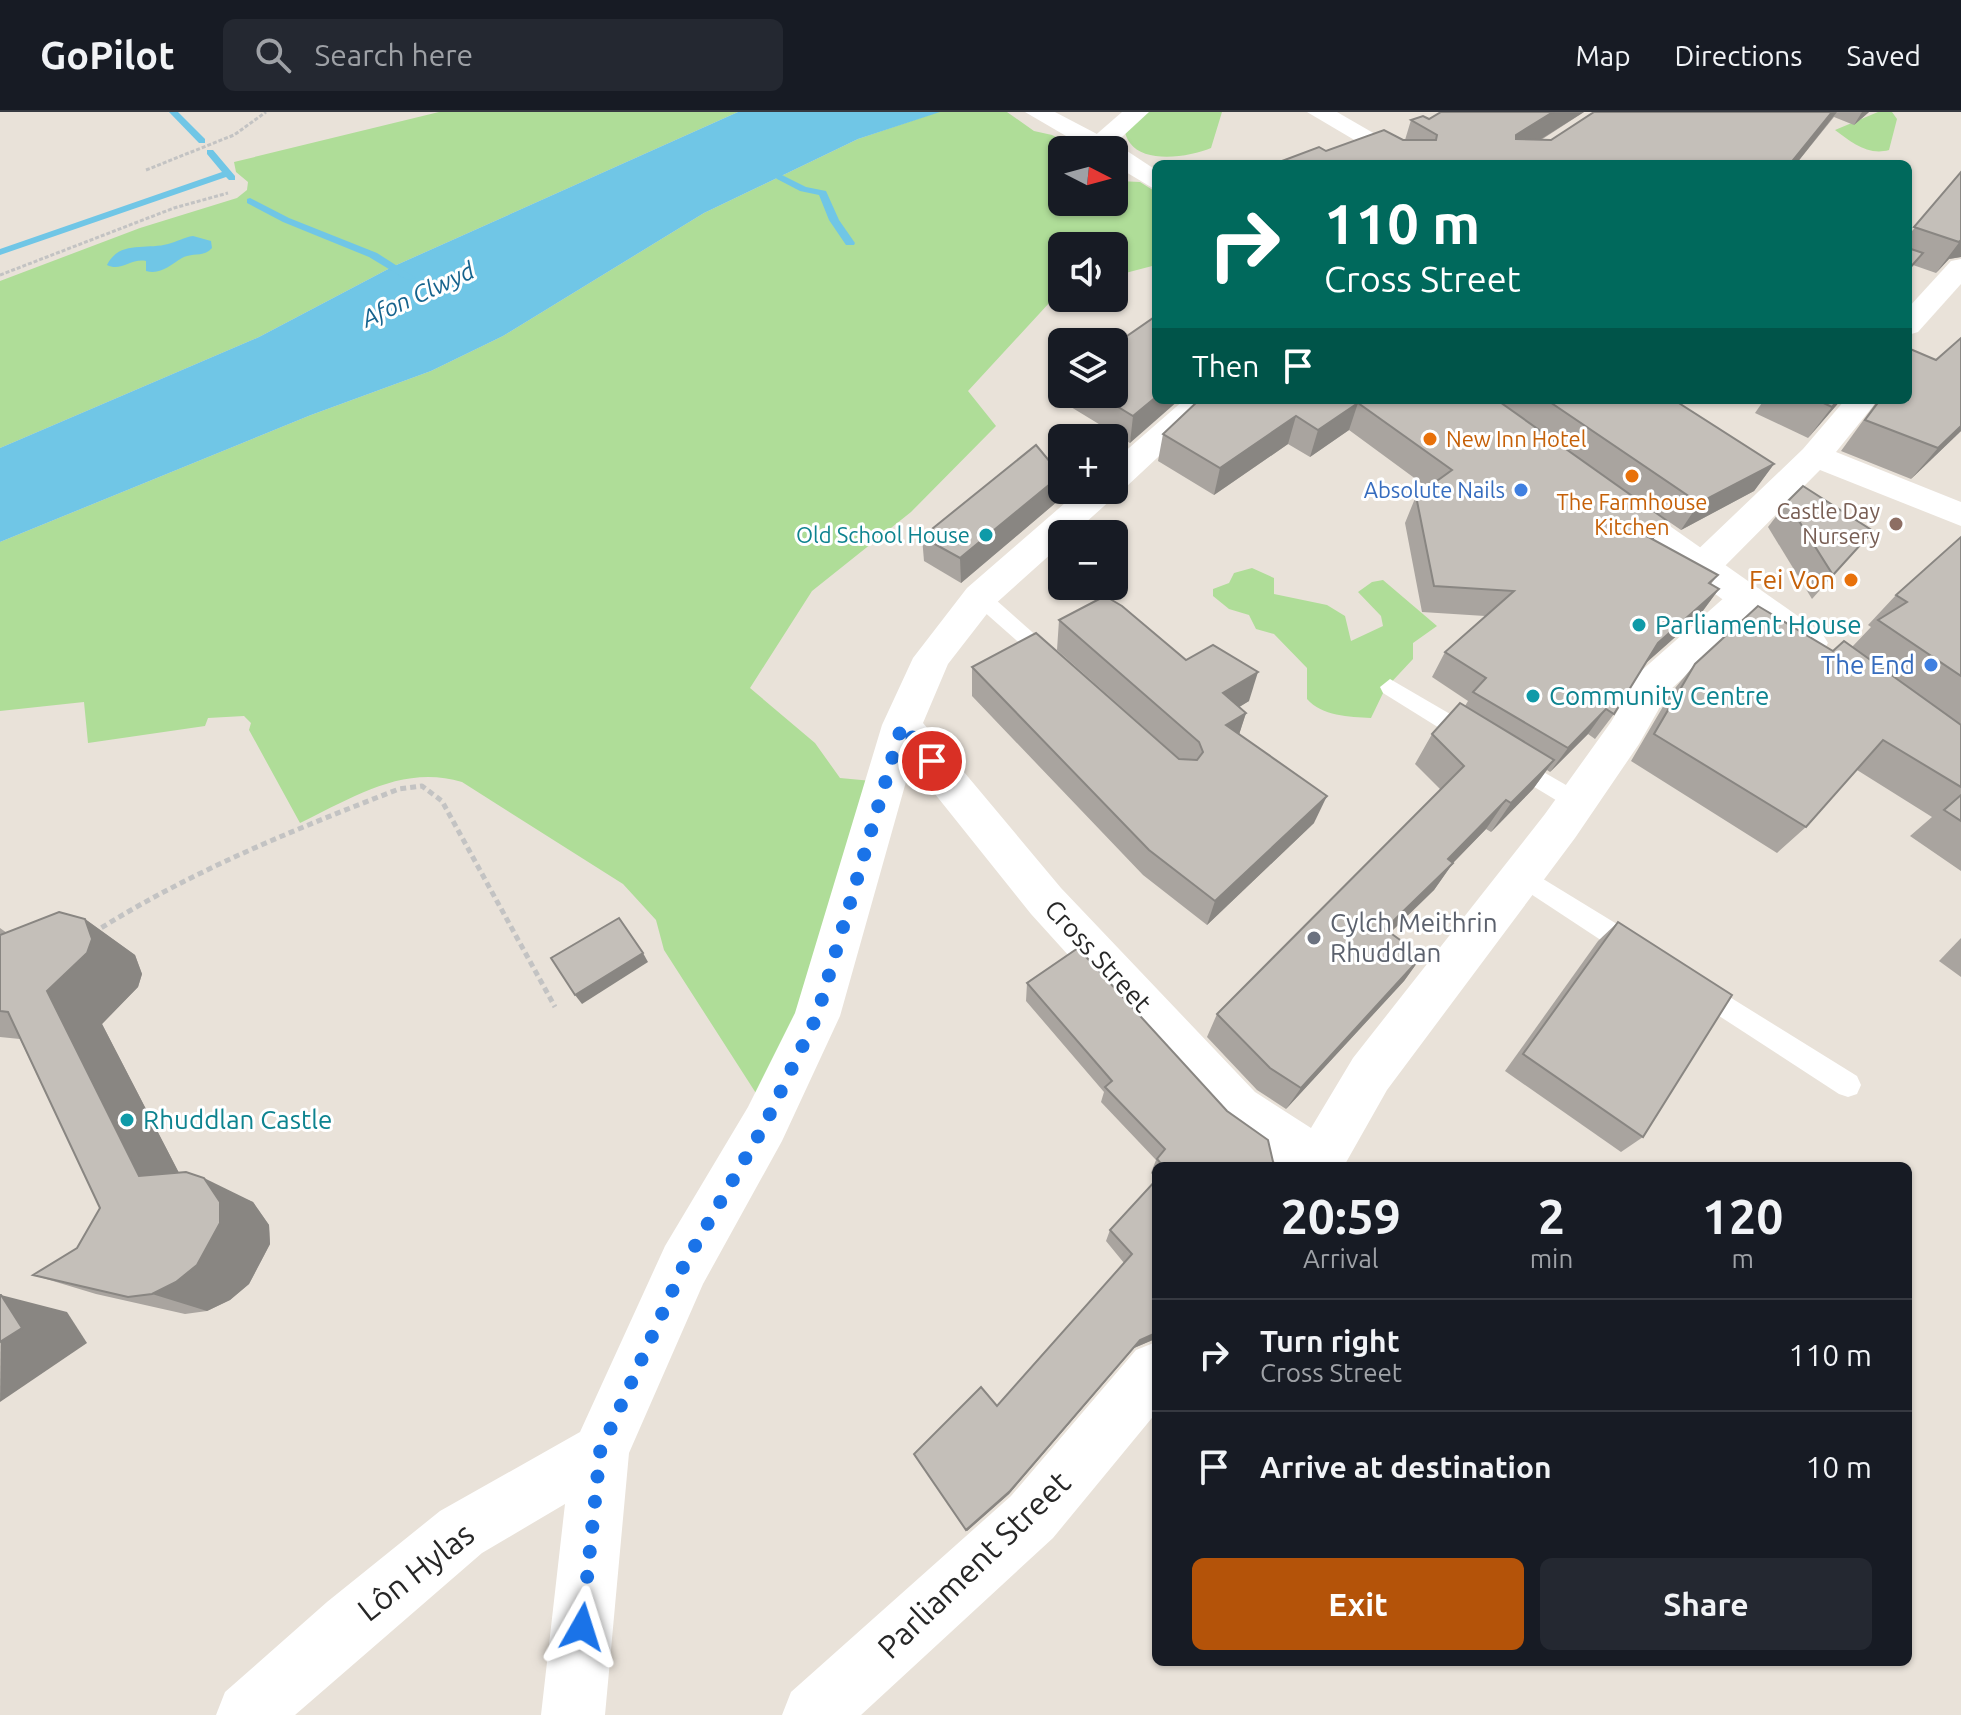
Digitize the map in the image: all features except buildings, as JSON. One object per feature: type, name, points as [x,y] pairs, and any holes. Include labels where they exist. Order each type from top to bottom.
[{"type":"street","points":[[1038,112],[1083,136]]},
{"type":"street","points":[[1118,136],[1137,112]]},
{"type":"street","points":[[1319,112],[1407,160]]},
{"type":"street","points":[[1128,163],[1152,179]]},
{"type":"street","points":[[1912,322],[1958,274]]},
{"type":"street","points":[[1128,467],[1198,404]]},
{"type":"street","points":[[1702,567],[1815,456],[1859,404]]},
{"type":"street","points":[[1815,456],[1961,515]]},
{"type":"street","points":[[1577,477],[1834,661]]},
{"type":"street","points":[[573,1715],[600,1452],[684,1265],[765,1124],[817,1016],[902,725],[932,658],[980,597],[1085,504]]},
{"type":"street","points":[[1318,1162],[1370,1074],[1577,802],[1655,681],[1747,598]]},
{"type":"street","name":"Cross Street","points":[[902,725],[1046,901],[1238,1108],[1314,1162]]},
{"type":"street","name":"Parliament Street","points":[[814,1715],[1032,1517],[1152,1375]]},
{"type":"street","name":"Lôn Hylas","points":[[248,1715],[349,1624],[461,1532],[600,1452]]},
{"type":"lane","points":[[980,597],[1063,671]]},
{"type":"lane","points":[[1390,687],[1577,802]]},
{"type":"lane","points":[[1522,876],[1653,960]]},
{"type":"lane","points":[[1679,977],[1848,1085]]},
{"type":"path","points":[[146,170],[234,135],[266,112]]},
{"type":"path","points":[[0,275],[174,208],[228,193]]},
{"type":"path","points":[[89,935],[151,895],[205,868],[399,789],[422,786],[442,801],[555,1007]]},
{"type":"green space","points":[[439,112],[738,112],[392,267],[259,337],[0,448],[0,281],[140,228],[237,198],[247,190],[248,182],[236,172],[234,162]]},
{"type":"green space","points":[[938,112],[1007,112],[1034,131],[1054,136],[1048,136],[1048,216],[1128,216],[1128,181],[1140,182],[1152,190],[1152,266],[1128,272],[1128,232],[1048,232],[1048,304],[968,391],[996,426],[911,512],[812,591],[750,688],[815,743],[840,778],[872,781],[814,982],[761,1101],[664,950],[656,920],[623,884],[462,782],[419,777],[399,780],[359,794],[300,823],[249,730],[251,723],[244,716],[208,718],[205,726],[88,743],[84,702],[0,711],[0,542],[311,415],[431,371],[503,336],[704,213],[858,139]]},
{"type":"green space","points":[[1122,112],[1222,112],[1211,148],[1192,154],[1168,157],[1146,154],[1130,143]]},
{"type":"green space","points":[[1878,112],[1892,112],[1897,119],[1889,150],[1867,149],[1835,130]]},
{"type":"green space","points":[[1252,568],[1274,578],[1274,594],[1327,605],[1345,616],[1351,641],[1383,626],[1381,616],[1358,592],[1372,582],[1383,580],[1437,626],[1413,643],[1413,659],[1385,689],[1371,718],[1328,712],[1307,699],[1307,668],[1274,634],[1256,629],[1249,615],[1229,609],[1213,596],[1213,589],[1229,583],[1234,573]]},
{"type":"water","name":"Afon Clwyd","points":[[738,112],[940,112],[858,139],[704,213],[503,336],[431,371],[311,415],[0,542],[0,448],[259,337],[392,267]]},
{"type":"water","points":[[193,236],[211,241],[212,248],[205,253],[186,256],[156,272],[146,271],[146,261],[117,267],[107,265],[112,257],[126,249],[160,246]]},
{"type":"waterway","points":[[173,112],[202,141]]},
{"type":"waterway","points":[[210,152],[228,173]]},
{"type":"waterway","points":[[0,252],[228,173]]},
{"type":"waterway","points":[[228,173],[232,178]]},
{"type":"waterway","points":[[780,177],[803,189],[823,193],[834,220],[850,243]]},
{"type":"waterway","name":"Afon Clwyd","points":[[250,201],[286,220],[373,255],[411,278]]},
{"type":"place","name":"New Inn Hotel","points":[[1430,439]]},
{"type":"place","name":"The Farmhouse Kitchen","points":[[1632,476]]},
{"type":"place","name":"Absolute Nails","points":[[1521,490]]},
{"type":"place","name":"Castle Day Nursery","points":[[1896,524]]},
{"type":"place","name":"Old School House","points":[[986,535]]},
{"type":"place","name":"Fei Von","points":[[1851,580]]},
{"type":"place","name":"Parliament House","points":[[1639,625]]},
{"type":"place","name":"The End","points":[[1931,665]]},
{"type":"place","name":"Community Centre","points":[[1533,696]]},
{"type":"place","name":"Cylch Meithrin Rhuddlan","points":[[1314,938]]},
{"type":"place","name":"Rhuddlan Castle","points":[[127,1120]]},
{"type":"route","points":[[582,1627],[600,1452],[684,1265],[765,1124],[817,1016],[902,725],[932,761]]}]
